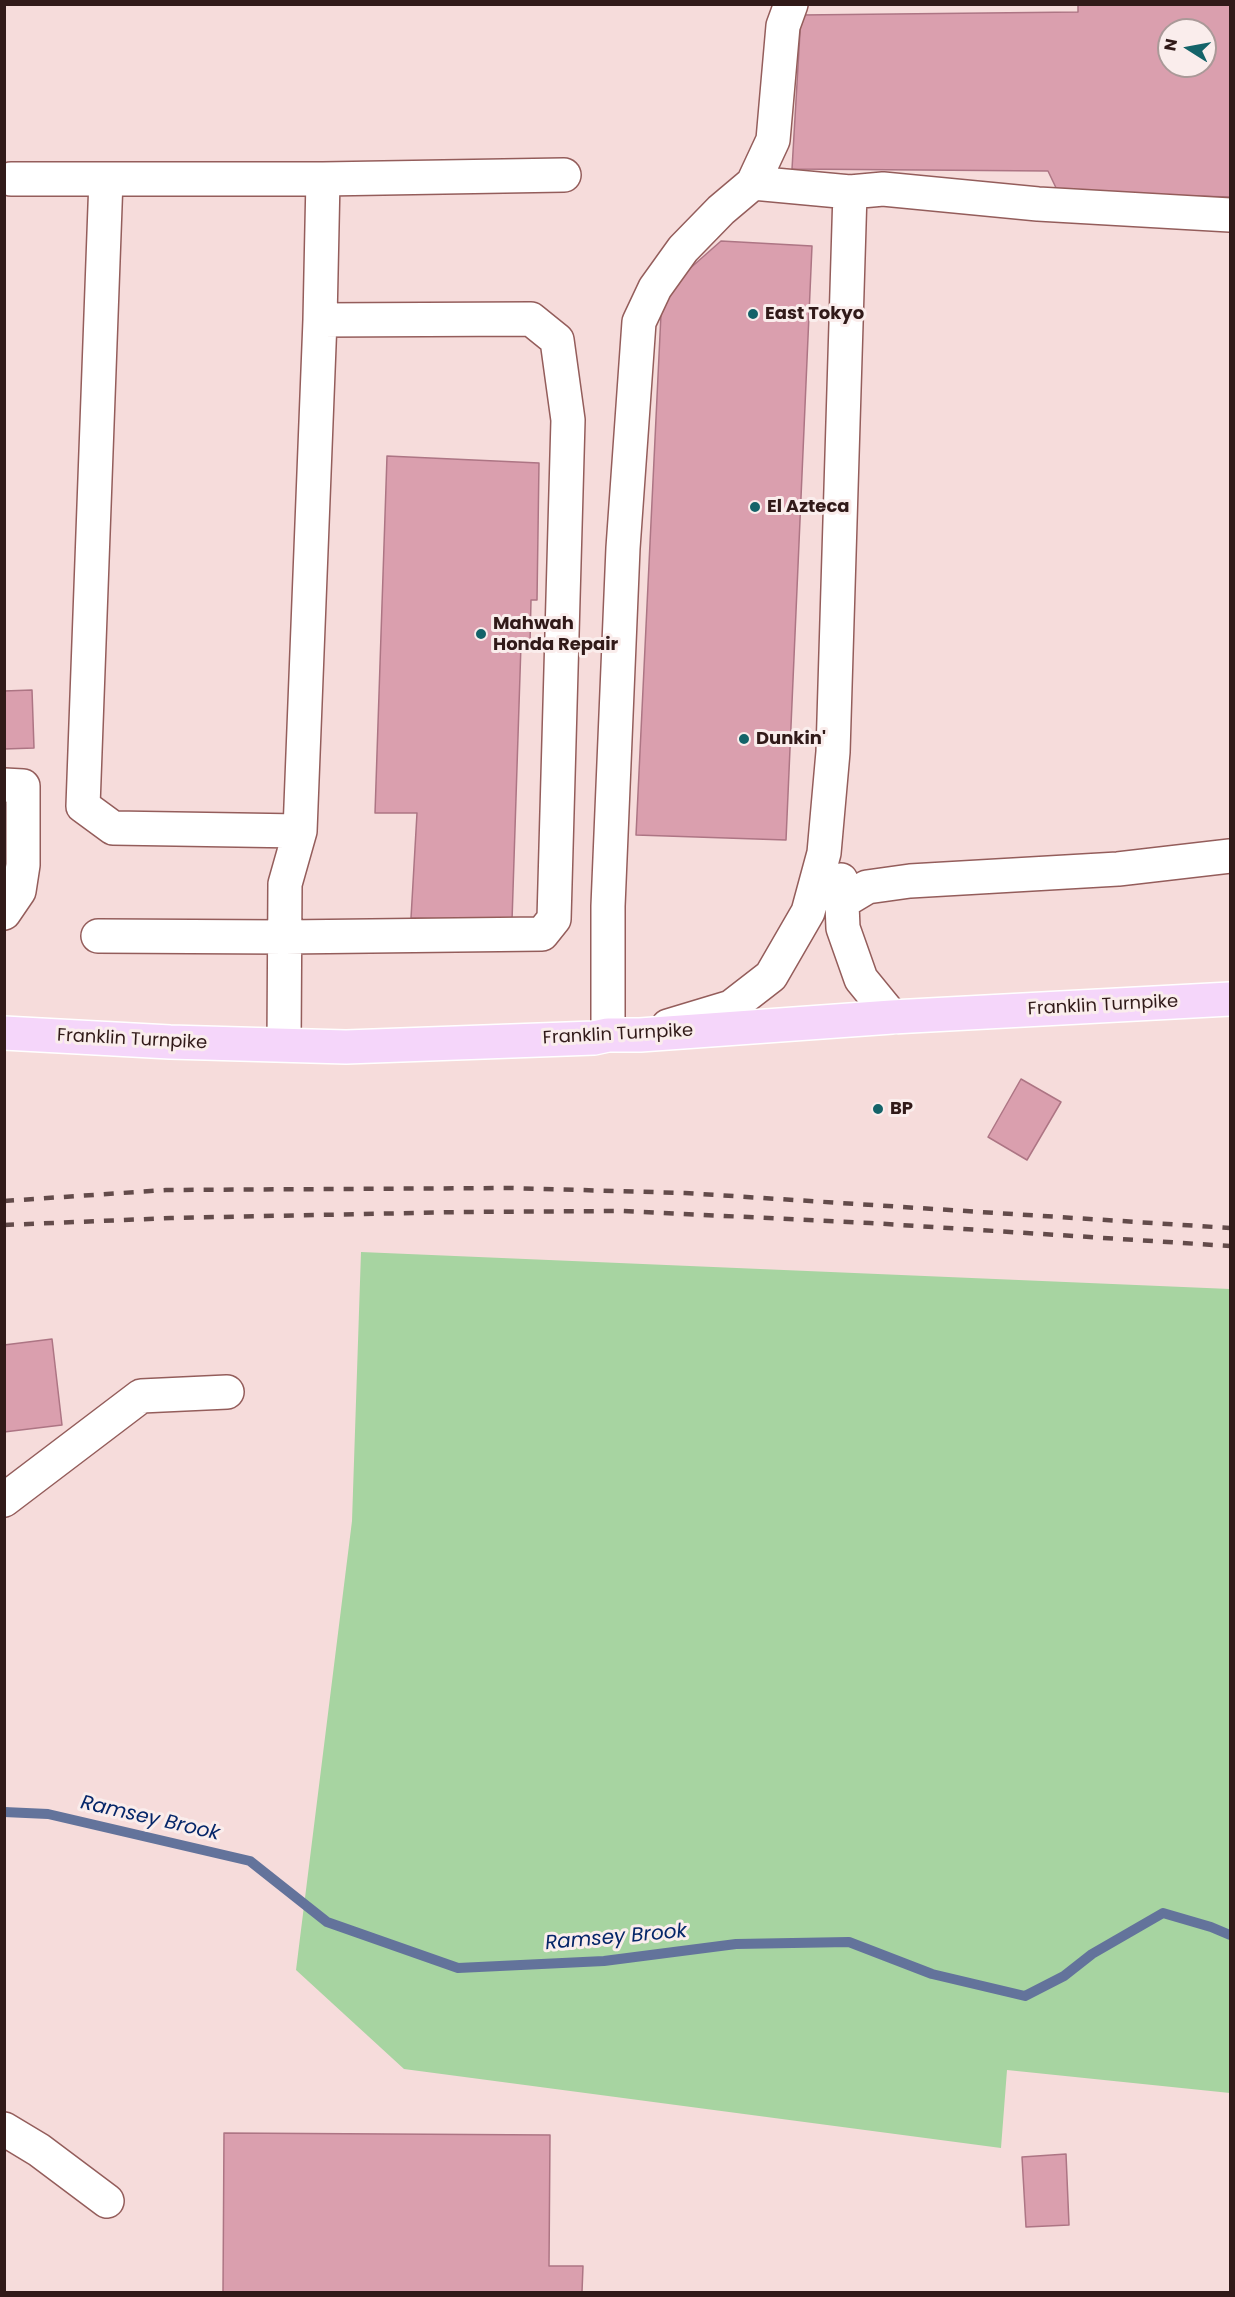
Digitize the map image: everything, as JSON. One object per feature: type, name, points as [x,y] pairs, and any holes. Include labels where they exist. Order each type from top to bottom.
[{"type":"main road","name":"Franklin Turnpike","points":[[4,1033],[170,1042],[346,1047],[594,1038],[608,1035],[640,1035],[892,1017],[1230,999]]},
{"type":"lane","points":[[608,1035],[608,906],[623,548],[639,322],[655,288],[683,249],[720,210],[753,183],[773,140],[783,26],[791,4]]},
{"type":"lane","points":[[11,179],[323,179],[564,175]]},
{"type":"lane","points":[[106,179],[83,806],[113,828],[300,831]]},
{"type":"lane","points":[[284,1045],[285,884],[300,831],[320,320],[323,179]]},
{"type":"lane","points":[[753,183],[850,192],[883,189],[1038,204],[1230,215]]},
{"type":"lane","points":[[640,1035],[731,1007],[771,976],[808,912],[824,853],[833,752],[850,192]]},
{"type":"lane","points":[[98,936],[285,937],[543,933],[554,919],[568,420],[557,340],[531,319],[320,320]]},
{"type":"lane","points":[[833,752],[843,928],[861,979],[892,1017]]},
{"type":"lane","points":[[4,785],[23,786],[23,865],[19,891],[4,913]]},
{"type":"lane","points":[[842,902],[867,887],[897,883],[1003,874],[1118,868],[1230,856]]},
{"type":"lane","points":[[4,1500],[141,1396],[228,1392]]},
{"type":"lane","points":[[4,2129],[39,2150],[107,2201]]},
{"type":"green space","points":[[361,1252],[1230,1289],[1230,2093],[1007,2070],[1001,2148],[404,2069],[296,1970],[352,1521]]},
{"type":"building","points":[[1078,4],[1230,4],[1230,197],[1058,192],[1048,171],[792,169],[801,15],[1078,12]]},
{"type":"building","points":[[721,241],[812,246],[786,840],[636,835],[662,293]]},
{"type":"building","points":[[387,456],[539,463],[537,600],[531,600],[530,644],[521,644],[512,921],[411,918],[417,813],[375,813]]},
{"type":"building","points":[[32,690],[34,748],[4,749],[4,691]]},
{"type":"building","points":[[1021,1079],[1061,1102],[1027,1160],[988,1137]]},
{"type":"building","points":[[52,1339],[62,1425],[4,1432],[4,1345]]},
{"type":"building","points":[[224,2133],[550,2135],[549,2266],[583,2266],[582,2292],[223,2292]]},
{"type":"building","points":[[1066,2154],[1069,2225],[1026,2227],[1022,2157]]},
{"type":"waterway","name":"Ramsey Brook","points":[[4,1812],[48,1814],[250,1861],[327,1922],[458,1968],[604,1961],[736,1944],[849,1942],[932,1974],[1025,1996],[1064,1976],[1092,1954],[1163,1913],[1230,1935]]},
{"type":"railway","points":[[4,1201],[166,1190],[510,1188],[685,1193],[1230,1228]]},
{"type":"railway","points":[[4,1225],[171,1218],[623,1211],[870,1223],[1230,1246]]},
{"type":"place","name":"East Tokyo","points":[[753,314]]},
{"type":"place","name":"El Azteca","points":[[755,507]]},
{"type":"place","name":"Mahwah Honda Repair","points":[[481,634]]},
{"type":"place","name":"Dunkin'","points":[[744,739]]},
{"type":"place","name":"BP","points":[[878,1109]]}]
